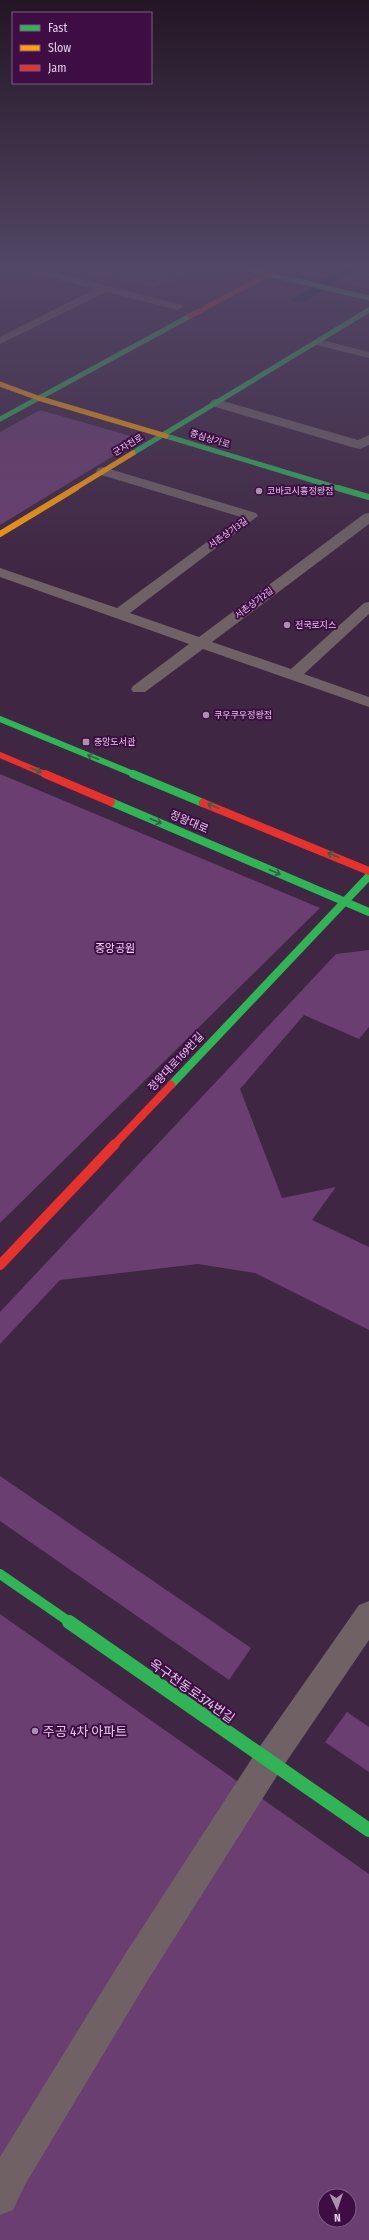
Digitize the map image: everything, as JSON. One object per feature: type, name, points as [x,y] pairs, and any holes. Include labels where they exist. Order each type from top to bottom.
[{"type":"street","points":[[0,419],[88,372]]},
{"type":"street","name":"군자천로","points":[[0,534],[268,372]]},
{"type":"street","name":"중심상가로","points":[[0,384],[25,388],[38,398],[369,497]]},
{"type":"street","points":[[7,398],[25,388]]},
{"type":"street","points":[[216,403],[360,445],[369,439]]},
{"type":"street","name":"서촌상가3길","points":[[103,471],[251,516],[119,614]]},
{"type":"street","name":"서촌상가2길","points":[[139,689],[369,517]]},
{"type":"street","points":[[0,572],[369,702]]},
{"type":"street","points":[[294,675],[369,606]]},
{"type":"street","points":[[0,719],[369,870]]},
{"type":"street","name":"정왕대로","points":[[0,755],[369,912]]},
{"type":"street","name":"정왕대로169번길","points":[[0,1266],[369,876]]},
{"type":"street","name":"옥구천동로374번길","points":[[0,1574],[369,1830]]},
{"type":"street","points":[[0,2198],[14,2170],[134,1971],[269,1760],[369,1615]]},
{"type":"green space","points":[[40,410],[141,439],[0,525],[0,432]]},
{"type":"green space","name":"중앙공원","points":[[0,774],[320,908],[0,1223]]},
{"type":"green space","points":[[369,950],[369,1027],[359,1039],[304,1015],[240,1089],[282,1198],[336,1187],[312,1220],[369,1247],[369,1330],[255,1273],[198,1264],[60,1280],[0,1344],[0,1312],[336,954]]},
{"type":"green space","points":[[0,1476],[251,1648],[229,1680],[0,1521]]},
{"type":"green space","points":[[0,1614],[369,1874],[369,2240],[0,2240]]},
{"type":"green space","points":[[347,1712],[369,1727],[369,1772],[325,1742]]},
{"type":"traffic: fast","points":[[0,419],[88,372]]},
{"type":"traffic: fast","points":[[133,453],[267,372]]},
{"type":"traffic: fast","points":[[166,436],[369,497]]},
{"type":"traffic: fast","points":[[0,719],[203,803]]},
{"type":"traffic: fast","points":[[111,802],[369,912]]},
{"type":"traffic: fast","points":[[171,1085],[369,876]]},
{"type":"traffic: fast","points":[[0,1574],[369,1830]]},
{"type":"traffic: slow","points":[[0,384],[38,398],[166,436]]},
{"type":"traffic: slow","points":[[0,534],[133,453]]},
{"type":"traffic: jam","points":[[0,755],[111,802]]},
{"type":"traffic: jam","points":[[203,803],[369,871]]},
{"type":"traffic: jam","points":[[0,1265],[171,1085]]},
{"type":"place","name":"코바코시흥정왕점","points":[[259,491]]},
{"type":"place","name":"전국로지스","points":[[287,625]]},
{"type":"place","name":"쿠우쿠우정왕점","points":[[206,715]]},
{"type":"place","name":"중앙도서관","points":[[86,742]]},
{"type":"place","name":"주공 4차 아파트","points":[[35,1731]]}]
